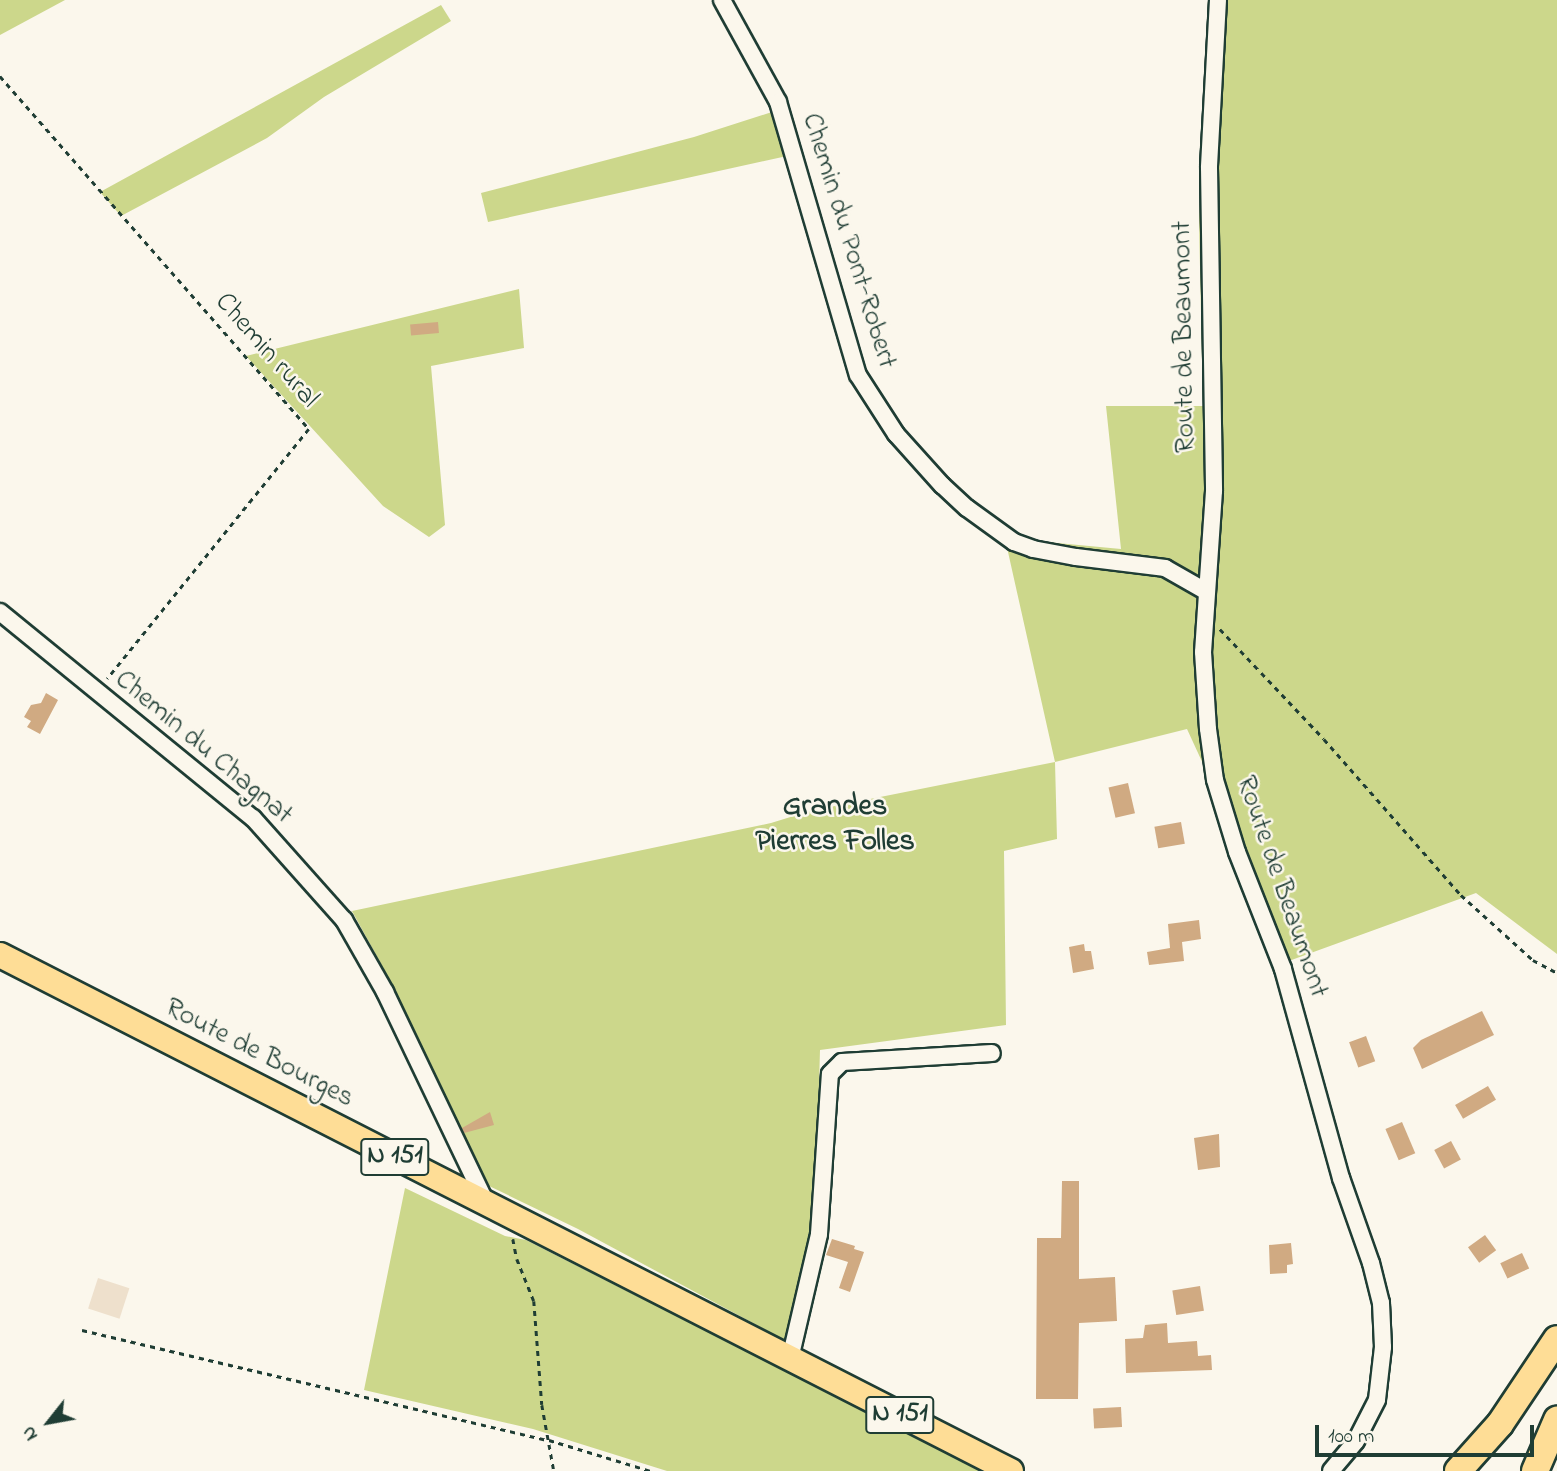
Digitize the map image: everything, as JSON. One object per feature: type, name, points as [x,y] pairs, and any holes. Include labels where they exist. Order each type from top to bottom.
[{"type":"highway","points":[[1458,1471],[1500,1424],[1557,1339]]},
{"type":"highway","points":[[1535,1471],[1557,1420]]},
{"type":"main road","name":"Route de Bourges","points":[[0,955],[790,1359]]},
{"type":"main road","name":"N 151","points":[[790,1359],[1010,1471]]},
{"type":"street","name":"Chemin du Pont-Robert","points":[[722,0],[778,102],[858,375],[896,434],[942,485],[967,508],[1014,541],[1033,549],[1165,568],[1207,592]]},
{"type":"street","name":"Route de Beaumont","points":[[1218,0],[1209,168],[1214,491],[1203,652],[1215,780],[1237,852],[1283,970],[1341,1178],[1371,1263],[1381,1303],[1383,1347],[1377,1401],[1356,1441],[1331,1471]]},
{"type":"street","name":"Chemin du Chagnat","points":[[0,612],[253,818],[344,920],[385,992],[486,1203]]},
{"type":"street","points":[[790,1359],[819,1234],[830,1074],[842,1062],[992,1053]]},
{"type":"path","name":"Chemin rural","points":[[0,76],[309,429],[97,692]]},
{"type":"path","points":[[1206,614],[1324,739],[1461,895],[1533,960],[1557,973]]},
{"type":"path","points":[[509,1215],[517,1259],[534,1301],[542,1405],[554,1471]]},
{"type":"path","points":[[82,1330],[549,1440],[651,1471]]},
{"type":"shaded area","points":[[98,1278],[129,1288],[119,1319],[88,1308]]},
{"type":"green space","points":[[0,0],[65,0],[0,35]]},
{"type":"green space","points":[[1208,0],[1557,0],[1557,954],[1476,893],[1286,962],[1244,853],[1187,729],[1055,762],[1006,543],[1036,541],[1121,549],[1106,406],[1203,406],[1199,221]]},
{"type":"green space","points":[[441,5],[451,21],[324,97],[267,138],[121,216],[100,192]]},
{"type":"green space","points":[[772,112],[787,156],[488,222],[481,193],[694,137]]},
{"type":"green space","points":[[519,289],[524,348],[431,366],[445,525],[429,537],[383,506],[246,356]]},
{"type":"green space","points":[[1055,762],[1057,839],[1004,851],[1006,1025],[820,1050],[816,1192],[790,1343],[578,1229],[485,1184],[381,964],[352,911],[771,823],[810,811]]},
{"type":"green space","points":[[405,1188],[505,1236],[526,1240],[983,1471],[667,1471],[533,1429],[364,1390]]},
{"type":"building","points":[[438,322],[439,333],[411,335],[410,324]]},
{"type":"building","points":[[46,693],[58,700],[40,734],[27,727],[31,721],[24,717],[31,705],[41,703]]},
{"type":"building","points":[[1128,783],[1135,813],[1115,818],[1109,787]]},
{"type":"building","points":[[1181,822],[1185,844],[1158,848],[1154,827]]},
{"type":"building","points":[[1199,920],[1201,939],[1182,942],[1184,961],[1149,965],[1147,952],[1170,948],[1168,924]]},
{"type":"building","points":[[1084,944],[1085,951],[1091,951],[1094,969],[1073,973],[1069,947]]},
{"type":"building","points":[[1482,1011],[1494,1035],[1422,1069],[1413,1048],[1421,1040]]},
{"type":"building","points":[[1366,1036],[1375,1061],[1358,1068],[1349,1042]]},
{"type":"building","points":[[1488,1086],[1496,1100],[1463,1119],[1455,1105]]},
{"type":"building","points":[[490,1112],[494,1125],[464,1133],[462,1128]]},
{"type":"building","points":[[1402,1122],[1415,1153],[1399,1160],[1385,1129]]},
{"type":"building","points":[[1219,1134],[1220,1167],[1198,1170],[1194,1138]]},
{"type":"building","points":[[1451,1141],[1461,1160],[1444,1168],[1434,1150]]},
{"type":"building","points":[[1062,1181],[1079,1181],[1079,1279],[1115,1277],[1117,1321],[1079,1323],[1078,1399],[1036,1399],[1037,1238],[1061,1238]]},
{"type":"building","points":[[1485,1235],[1496,1250],[1479,1263],[1468,1247]]},
{"type":"building","points":[[832,1239],[855,1246],[854,1249],[864,1252],[850,1292],[839,1288],[848,1262],[826,1255]]},
{"type":"building","points":[[1291,1243],[1293,1264],[1287,1265],[1287,1273],[1270,1274],[1269,1245]]},
{"type":"building","points":[[1522,1253],[1529,1268],[1507,1279],[1500,1263]]},
{"type":"building","points":[[1200,1286],[1204,1311],[1176,1315],[1172,1290]]},
{"type":"building","points":[[1167,1323],[1168,1343],[1197,1341],[1198,1356],[1211,1355],[1212,1370],[1126,1373],[1125,1339],[1143,1338],[1145,1325]]},
{"type":"building","points":[[1121,1407],[1122,1427],[1094,1428],[1093,1408]]},
{"type":"district","name":"Grandes Pierres Folles","points":[[835,824]]}]
